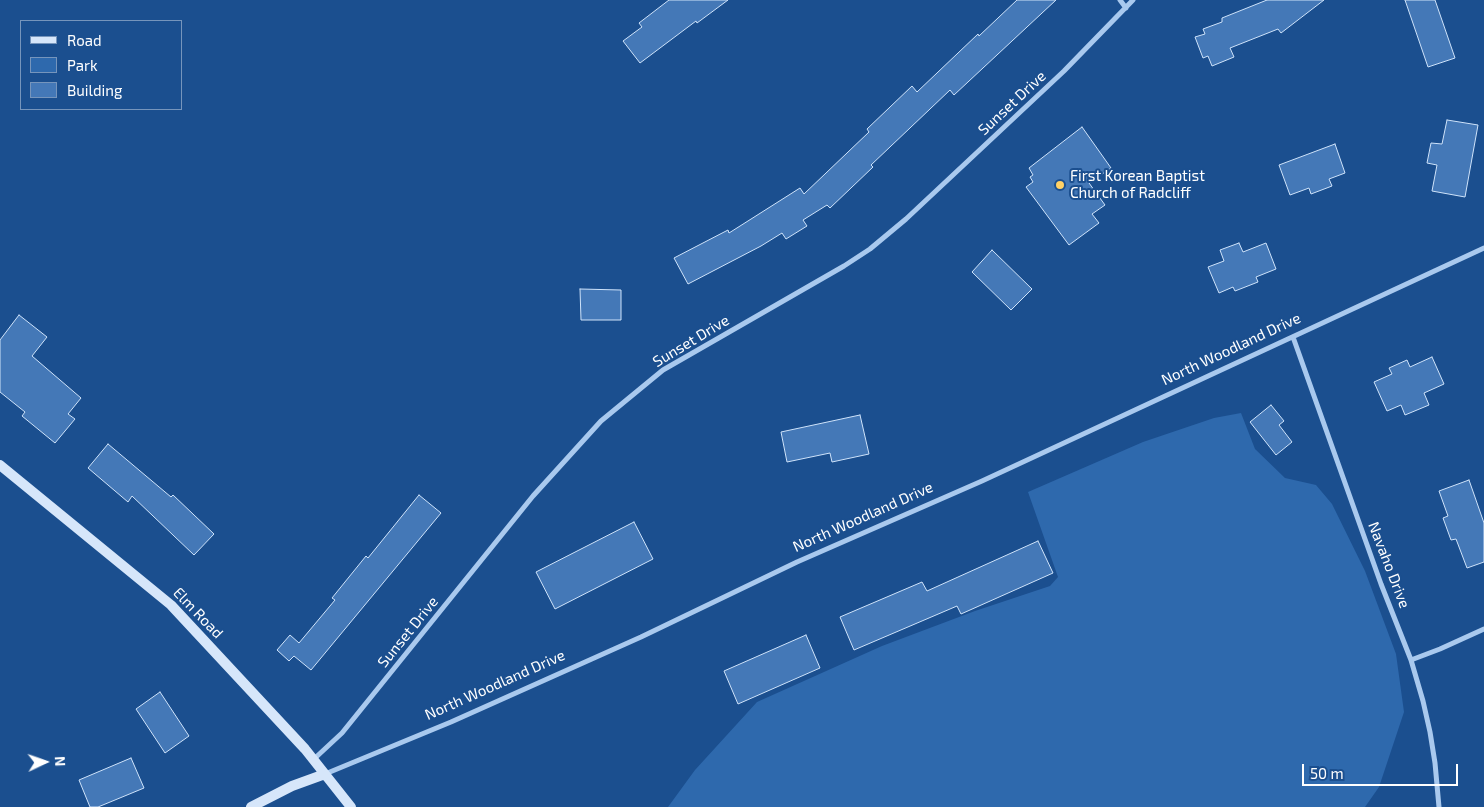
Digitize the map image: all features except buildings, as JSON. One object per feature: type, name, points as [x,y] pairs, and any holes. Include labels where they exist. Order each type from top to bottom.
[{"type":"street","points":[[1120,0],[1126,8]]},
{"type":"street","name":"Sunset Drive","points":[[314,759],[342,732],[533,496],[601,421],[663,370],[844,266],[870,249],[906,219],[984,147],[1064,71],[1134,0]]},
{"type":"street","name":"North Woodland Drive","points":[[251,807],[292,786],[326,774],[451,722],[641,637],[797,562],[982,481],[1484,248]]},
{"type":"street","name":"Navaho Drive","points":[[1293,337],[1381,584],[1411,660],[1430,732],[1439,807]]},
{"type":"street","name":"Elm Road","points":[[0,465],[171,605],[314,759],[351,807]]},
{"type":"street","points":[[1411,660],[1484,629]]},
{"type":"green space","points":[[1241,413],[1255,449],[1285,478],[1316,485],[1332,504],[1365,571],[1396,654],[1404,712],[1379,787],[1365,807],[668,807],[695,770],[757,702],[882,646],[975,611],[1050,586],[1058,577],[1028,492],[1143,442],[1214,418]]},
{"type":"place","name":"First Korean Baptist Church of Radcliff","points":[[1060,185]]}]
